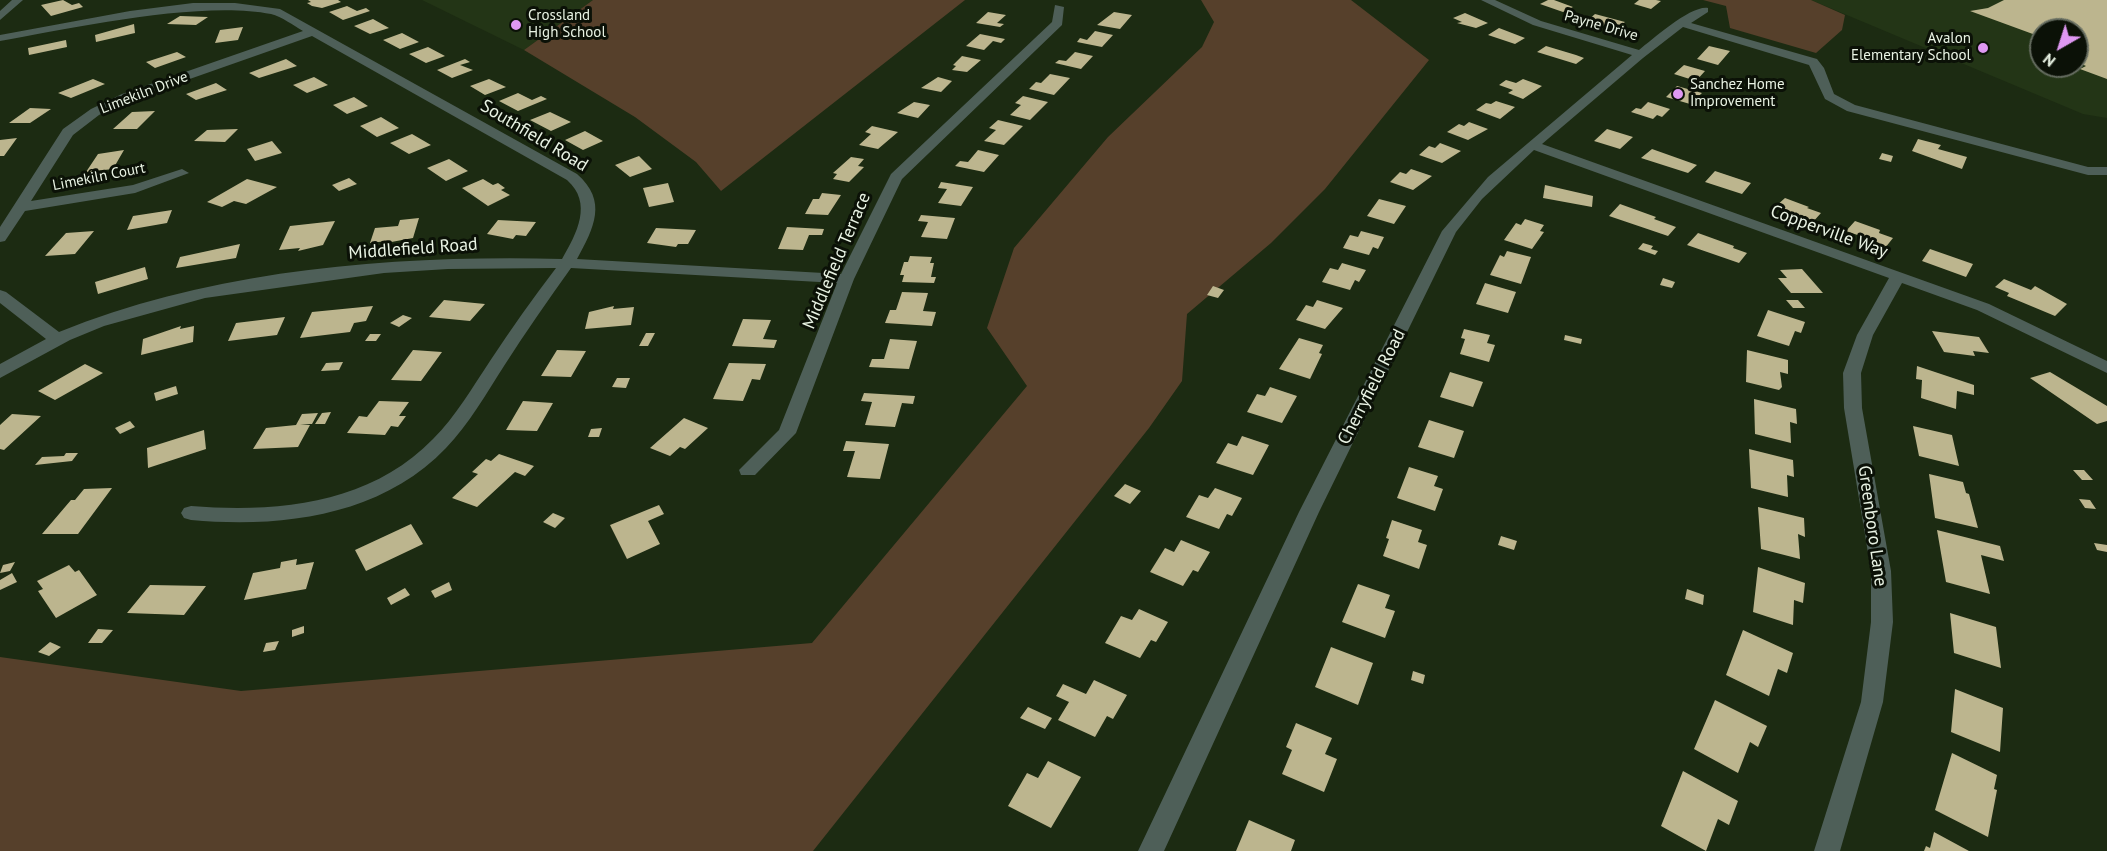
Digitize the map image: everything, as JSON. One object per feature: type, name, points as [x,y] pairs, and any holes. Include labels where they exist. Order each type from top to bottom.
[{"type":"street","points":[[0,16],[18,0]]},
{"type":"street","name":"Southfield Road","points":[[0,38],[163,7],[228,0],[265,6],[578,181],[588,198],[589,215],[578,243],[566,264],[443,440],[430,453],[389,482],[341,503],[274,517],[243,518],[192,513]]},
{"type":"street","name":"Payne Drive","points":[[1486,0],[1537,23],[1641,54]]},
{"type":"street","name":"Middlefield Terrace","points":[[748,470],[788,433],[846,279],[896,177],[1058,23],[1059,8]]},
{"type":"street","name":"Cherryfield Road","points":[[1150,851],[1310,512],[1439,249],[1467,204],[1641,54],[1680,23],[1704,10]]},
{"type":"street","points":[[1680,23],[1813,62],[1829,96],[1868,114],[2088,171],[2107,171]]},
{"type":"street","name":"Limekiln Drive","points":[[0,238],[68,132],[95,112],[126,97],[311,32]]},
{"type":"street","name":"Copperville Way","points":[[1533,145],[2016,321],[2107,368]]},
{"type":"street","name":"Limekiln Court","points":[[20,207],[135,189],[182,173]]},
{"type":"street","name":"Middlefield Road","points":[[0,372],[57,339],[116,317],[175,299],[254,284],[363,271],[447,264],[566,264],[846,279]]},
{"type":"street","name":"Greenboro Lane","points":[[1827,851],[1872,702],[1882,622],[1881,571],[1853,408],[1852,374],[1865,335],[1897,278]]},
{"type":"street","points":[[0,295],[57,339]]},
{"type":"shaded area","name":"Crossland High School","points":[[422,0],[593,0],[524,50]]},
{"type":"shaded area","points":[[593,0],[965,0],[721,191],[696,162],[635,117],[524,50]]},
{"type":"shaded area","points":[[1201,0],[1351,0],[1429,60],[1325,189],[1271,243],[1187,314],[1182,381],[1149,428],[813,851],[0,851],[0,657],[241,691],[812,643],[1027,386],[987,328],[1014,248],[1108,137],[1202,47],[1214,22]]},
{"type":"shaded area","points":[[1703,0],[1811,0],[1845,15],[1842,30],[1816,53],[1730,28],[1726,6]]},
{"type":"shaded area","name":"Avalon Elementary School","points":[[1811,0],[2107,0],[2107,118],[2083,114]]},
{"type":"building","points":[[63,0],[72,5],[79,3],[83,7],[51,16],[41,5]]},
{"type":"building","points":[[308,0],[338,0],[341,2],[322,8],[312,6],[307,3],[311,2]]},
{"type":"building","points":[[1548,0],[1573,7],[1563,12],[1540,4]]},
{"type":"building","points":[[1639,0],[1661,1],[1651,9],[1634,4]]},
{"type":"building","points":[[2004,0],[2107,0],[2107,79],[2089,72],[2089,18],[2029,18],[2029,33],[1970,11],[1988,8]]},
{"type":"building","points":[[347,6],[357,11],[366,8],[370,11],[343,20],[329,12]]},
{"type":"building","points":[[988,12],[1006,15],[997,23],[1004,24],[1000,27],[976,23]]},
{"type":"building","points":[[1114,12],[1132,15],[1120,29],[1097,25]]},
{"type":"building","points":[[1465,13],[1488,23],[1476,28],[1457,23],[1462,22],[1453,18]]},
{"type":"building","points":[[1595,14],[1625,22],[1616,29],[1587,21]]},
{"type":"building","points":[[180,16],[208,17],[196,25],[167,24]]},
{"type":"building","points":[[373,19],[389,28],[370,34],[354,26]]},
{"type":"building","points":[[134,24],[135,33],[96,42],[95,35]]},
{"type":"building","points":[[243,27],[238,40],[215,43],[220,30]]},
{"type":"building","points":[[1499,28],[1525,38],[1515,44],[1488,35]]},
{"type":"building","points":[[1095,31],[1113,35],[1102,47],[1077,42],[1080,38],[1087,40]]},
{"type":"building","points":[[402,33],[419,42],[400,49],[383,40]]},
{"type":"building","points":[[980,34],[1005,39],[1001,43],[993,41],[984,50],[966,46]]},
{"type":"building","points":[[66,40],[67,47],[29,55],[28,48]]},
{"type":"building","points":[[1546,46],[1584,58],[1576,64],[1537,52]]},
{"type":"building","points":[[1709,46],[1730,51],[1718,65],[1697,59]]},
{"type":"building","points":[[428,47],[445,56],[426,63],[409,54]]},
{"type":"building","points":[[177,52],[186,57],[155,68],[146,62]]},
{"type":"building","points":[[1075,52],[1093,56],[1081,69],[1055,63],[1059,60],[1066,61]]},
{"type":"building","points":[[962,56],[981,60],[967,72],[952,70],[956,66],[953,65]]},
{"type":"building","points":[[286,59],[297,66],[259,78],[249,73]]},
{"type":"building","points":[[465,59],[470,62],[460,65],[473,70],[452,78],[437,70]]},
{"type":"building","points":[[1684,65],[1705,71],[1696,81],[1674,74]]},
{"type":"building","points":[[1050,74],[1070,78],[1054,95],[1029,89],[1036,82],[1041,83]]},
{"type":"building","points":[[314,77],[328,85],[307,93],[293,85]]},
{"type":"building","points":[[938,77],[952,81],[941,92],[921,88]]},
{"type":"building","points":[[93,79],[105,84],[71,98],[58,93]]},
{"type":"building","points":[[489,79],[506,87],[485,95],[470,86]]},
{"type":"building","points":[[1523,79],[1542,86],[1523,99],[1508,93],[1513,90],[1499,85],[1506,80],[1516,83]]},
{"type":"building","points":[[216,83],[227,90],[196,100],[186,94]]},
{"type":"building","points":[[1677,86],[1702,93],[1690,104],[1666,97]]},
{"type":"building","points":[[518,93],[532,100],[541,96],[547,99],[518,111],[499,101]]},
{"type":"building","points":[[1023,96],[1048,102],[1030,120],[1010,115],[1021,105],[1015,103]]},
{"type":"building","points":[[354,97],[368,106],[347,114],[333,105]]},
{"type":"building","points":[[1496,101],[1515,107],[1500,119],[1476,110],[1486,103],[1491,104]]},
{"type":"building","points":[[914,102],[930,105],[918,118],[897,113]]},
{"type":"building","points":[[1648,102],[1670,109],[1662,117],[1657,115],[1653,119],[1631,112],[1636,108],[1641,109]]},
{"type":"building","points":[[30,108],[51,109],[30,123],[9,123]]},
{"type":"building","points":[[155,111],[137,129],[113,129],[132,112]]},
{"type":"building","points":[[550,112],[571,122],[551,131],[530,120]]},
{"type":"building","points":[[381,117],[399,128],[377,137],[360,126]]},
{"type":"building","points":[[998,120],[1023,126],[1004,145],[984,141],[996,130],[989,128]]},
{"type":"building","points":[[1469,122],[1488,129],[1468,140],[1447,132],[1459,124],[1464,126]]},
{"type":"building","points":[[872,126],[898,132],[878,149],[859,145],[871,134],[865,132]]},
{"type":"building","points":[[238,129],[225,142],[194,141],[207,130]]},
{"type":"building","points":[[1607,129],[1633,137],[1620,149],[1594,141]]},
{"type":"building","points":[[585,131],[603,141],[583,150],[565,140]]},
{"type":"building","points":[[412,134],[431,145],[409,154],[390,143]]},
{"type":"building","points":[[17,138],[4,156],[0,156],[0,140]]},
{"type":"building","points":[[1918,139],[1941,145],[1938,149],[1967,157],[1962,169],[1912,151]]},
{"type":"building","points":[[272,141],[282,153],[255,161],[247,149]]},
{"type":"building","points":[[1440,143],[1461,151],[1442,163],[1419,155],[1429,146],[1435,148]]},
{"type":"building","points":[[1652,149],[1697,165],[1688,173],[1641,158]]},
{"type":"building","points":[[124,150],[113,169],[86,172],[98,154]]},
{"type":"building","points":[[978,150],[999,155],[984,172],[955,166],[960,161],[968,162]]},
{"type":"building","points":[[1882,153],[1893,156],[1891,162],[1879,159]]},
{"type":"building","points":[[639,156],[652,169],[630,177],[615,165]]},
{"type":"building","points":[[851,157],[864,159],[858,166],[864,167],[849,182],[833,179],[837,174],[833,173]]},
{"type":"building","points":[[449,159],[468,171],[446,181],[427,168]]},
{"type":"building","points":[[1411,169],[1432,176],[1413,190],[1390,182],[1400,172],[1406,174]]},
{"type":"building","points":[[1715,171],[1751,183],[1742,194],[1705,182]]},
{"type":"building","points":[[349,178],[357,184],[339,191],[332,185]]},
{"type":"building","points":[[247,179],[277,187],[246,204],[234,201],[222,207],[207,202]]},
{"type":"building","points":[[483,179],[493,185],[498,183],[505,188],[501,190],[510,195],[488,206],[462,188]]},
{"type":"building","points":[[941,182],[973,187],[961,206],[938,203],[947,189],[938,188]]},
{"type":"building","points":[[668,183],[674,202],[649,207],[643,188]]},
{"type":"building","points":[[1545,185],[1593,196],[1592,207],[1543,198]]},
{"type":"building","points":[[822,193],[841,195],[828,215],[805,214],[813,199],[819,199]]},
{"type":"building","points":[[1785,198],[1821,213],[1812,223],[1775,207]]},
{"type":"building","points":[[1379,199],[1406,206],[1394,224],[1367,216]]},
{"type":"building","points":[[1620,204],[1676,227],[1668,236],[1609,216]]},
{"type":"building","points":[[172,210],[167,223],[127,230],[133,216]]},
{"type":"building","points":[[921,215],[955,218],[947,239],[921,237],[928,222],[918,221]]},
{"type":"building","points":[[419,218],[413,238],[386,243],[387,241],[370,243],[375,228],[398,226],[400,220]]},
{"type":"building","points":[[1525,219],[1544,225],[1540,231],[1544,232],[1532,249],[1504,240],[1516,223],[1521,225]]},
{"type":"building","points":[[498,220],[536,222],[526,236],[516,235],[513,239],[487,234]]},
{"type":"building","points":[[335,221],[323,245],[298,251],[300,248],[279,250],[290,226]]},
{"type":"building","points":[[1855,221],[1880,230],[1879,233],[1893,238],[1885,248],[1867,241],[1869,239],[1846,231]]},
{"type":"building","points":[[787,227],[824,229],[822,235],[809,235],[803,250],[778,249]]},
{"type":"building","points":[[656,228],[696,230],[688,244],[678,244],[676,247],[647,243]]},
{"type":"building","points":[[94,231],[75,254],[45,256],[66,233]]},
{"type":"building","points":[[1361,231],[1384,237],[1378,249],[1373,247],[1369,255],[1343,248],[1350,235],[1358,237]]},
{"type":"building","points":[[1698,233],[1747,253],[1739,263],[1687,245]]},
{"type":"building","points":[[1643,243],[1653,246],[1651,249],[1658,251],[1655,255],[1638,249]]},
{"type":"building","points":[[240,244],[236,258],[176,268],[180,257]]},
{"type":"building","points":[[1930,249],[1973,264],[1966,277],[1922,261]]},
{"type":"building","points":[[1507,251],[1531,257],[1521,284],[1490,275],[1500,255],[1504,257]]},
{"type":"building","points":[[910,256],[932,257],[930,263],[934,263],[931,277],[936,277],[934,283],[902,282],[904,275],[900,275],[904,262],[908,262]]},
{"type":"building","points":[[1342,263],[1366,270],[1359,282],[1355,280],[1350,290],[1322,282],[1330,268],[1338,270]]},
{"type":"building","points":[[145,267],[148,279],[98,294],[95,282]]},
{"type":"building","points":[[1802,269],[1823,293],[1791,293],[1778,278],[1787,278],[1780,270]]},
{"type":"building","points":[[1663,278],[1675,282],[1672,288],[1660,285]]},
{"type":"building","points":[[2004,279],[2031,290],[2035,286],[2067,304],[2055,316],[2007,296],[2009,293],[1995,287]]},
{"type":"building","points":[[1485,283],[1516,292],[1508,313],[1476,304]]},
{"type":"building","points":[[1213,286],[1224,290],[1218,298],[1207,295]]},
{"type":"building","points":[[902,292],[928,293],[923,311],[936,312],[932,326],[885,323],[890,310],[896,310]]},
{"type":"building","points":[[444,300],[485,304],[470,321],[429,317]]},
{"type":"building","points":[[1317,300],[1343,308],[1325,329],[1296,320],[1306,305],[1313,307]]},
{"type":"building","points":[[1786,300],[1798,300],[1805,308],[1793,308]]},
{"type":"building","points":[[373,306],[366,321],[354,323],[350,332],[300,338],[312,312]]},
{"type":"building","points":[[614,306],[613,309],[634,307],[631,325],[585,329],[589,312]]},
{"type":"building","points":[[1768,310],[1805,322],[1801,333],[1795,331],[1789,346],[1757,336]]},
{"type":"building","points":[[403,315],[412,318],[399,327],[390,323]]},
{"type":"building","points":[[285,317],[277,335],[228,341],[236,323]]},
{"type":"building","points":[[743,319],[771,320],[763,339],[777,340],[774,348],[732,346]]},
{"type":"building","points":[[181,326],[180,329],[194,326],[193,342],[141,355],[143,339]]},
{"type":"building","points":[[1464,329],[1490,335],[1487,343],[1495,345],[1489,362],[1460,354],[1465,339],[1461,338]]},
{"type":"building","points":[[1932,331],[1979,337],[1989,353],[1973,351],[1975,356],[1944,352]]},
{"type":"building","points":[[646,333],[655,333],[648,346],[639,346]]},
{"type":"building","points":[[370,334],[381,334],[376,341],[365,341]]},
{"type":"building","points":[[1565,335],[1582,339],[1581,344],[1564,340]]},
{"type":"building","points":[[1299,338],[1323,345],[1319,353],[1322,354],[1310,379],[1279,369]]},
{"type":"building","points":[[890,339],[917,341],[909,369],[869,367],[872,359],[884,359]]},
{"type":"building","points":[[413,350],[442,352],[421,381],[391,380]]},
{"type":"building","points":[[557,350],[586,351],[571,377],[541,376]]},
{"type":"building","points":[[1747,350],[1788,360],[1788,374],[1780,372],[1782,387],[1779,390],[1746,382]]},
{"type":"building","points":[[343,362],[339,370],[321,371],[326,363]]},
{"type":"building","points":[[729,363],[766,364],[760,380],[752,379],[743,401],[713,399]]},
{"type":"building","points":[[85,364],[103,373],[55,400],[38,391]]},
{"type":"building","points":[[1917,366],[1974,385],[1974,395],[1957,391],[1956,409],[1921,398],[1922,380],[1916,379]]},
{"type":"building","points":[[1450,372],[1483,382],[1473,407],[1440,397]]},
{"type":"building","points":[[2050,372],[2107,406],[2107,421],[2097,424],[2030,378]]},
{"type":"building","points":[[617,378],[630,378],[626,388],[612,387]]},
{"type":"building","points":[[176,386],[178,394],[156,401],[154,393]]},
{"type":"building","points":[[1270,387],[1297,396],[1282,423],[1247,412],[1257,394],[1265,396]]},
{"type":"building","points":[[864,393],[915,396],[913,404],[902,403],[895,427],[865,425],[872,402],[861,401]]},
{"type":"building","points":[[1754,399],[1796,409],[1797,424],[1790,422],[1791,443],[1755,434]]},
{"type":"building","points":[[379,401],[409,402],[399,416],[406,416],[398,427],[391,426],[385,435],[347,433],[359,416],[367,417]]},
{"type":"building","points":[[523,401],[553,403],[537,431],[506,430]]},
{"type":"building","points":[[331,412],[325,424],[315,424],[322,413]]},
{"type":"building","points":[[318,413],[312,424],[300,424],[310,425],[298,447],[253,449],[266,428],[296,425],[302,414]]},
{"type":"building","points":[[12,414],[41,416],[4,450],[0,449],[0,425]]},
{"type":"building","points":[[684,418],[708,428],[685,449],[680,447],[670,456],[650,448]]},
{"type":"building","points":[[1429,420],[1464,431],[1454,458],[1418,447]]},
{"type":"building","points":[[130,421],[135,427],[120,434],[115,428]]},
{"type":"building","points":[[1913,426],[1952,435],[1959,466],[1919,456]]},
{"type":"building","points":[[602,428],[599,437],[588,437],[591,429]]},
{"type":"building","points":[[204,430],[206,449],[148,468],[147,448]]},
{"type":"building","points":[[1242,436],[1269,445],[1253,475],[1216,463],[1228,443],[1237,446]]},
{"type":"building","points":[[846,441],[889,444],[880,479],[847,477],[855,451],[843,451]]},
{"type":"building","points":[[1749,449],[1793,460],[1794,477],[1787,475],[1788,497],[1751,488]]},
{"type":"building","points":[[66,453],[78,453],[72,461],[35,465],[42,457],[64,456]]},
{"type":"building","points":[[499,454],[534,466],[525,476],[515,472],[477,507],[452,498],[478,474],[472,472],[486,459],[491,461]]},
{"type":"building","points":[[1409,467],[1438,476],[1434,486],[1443,489],[1435,511],[1397,498]]},
{"type":"building","points":[[2073,470],[2084,470],[2093,480],[2082,480]]},
{"type":"building","points":[[1929,474],[1963,482],[1966,493],[1969,494],[1978,528],[1935,518]]},
{"type":"building","points":[[1125,484],[1141,491],[1130,504],[1114,496]]},
{"type":"building","points":[[112,488],[78,534],[42,534],[71,500],[75,500],[84,489]]},
{"type":"building","points":[[1215,488],[1242,498],[1232,516],[1227,514],[1219,529],[1186,517],[1199,495],[1208,498]]},
{"type":"building","points":[[2079,499],[2090,500],[2096,509],[2085,508]]},
{"type":"building","points":[[659,505],[664,514],[648,521],[660,544],[627,559],[610,525]]},
{"type":"building","points":[[1758,507],[1804,518],[1805,537],[1798,534],[1800,559],[1761,549]]},
{"type":"building","points":[[553,513],[565,518],[555,528],[543,522]]},
{"type":"building","points":[[1392,520],[1422,530],[1418,542],[1427,545],[1419,569],[1383,556]]},
{"type":"building","points":[[411,524],[423,544],[366,571],[355,550]]},
{"type":"building","points":[[1937,530],[2000,546],[2004,561],[1981,555],[1990,594],[1946,582]]},
{"type":"building","points":[[1501,536],[1517,541],[1514,550],[1498,545]]},
{"type":"building","points":[[1181,540],[1210,552],[1198,572],[1193,570],[1183,586],[1150,572],[1165,548],[1174,552]]},
{"type":"building","points":[[2094,543],[2107,545],[2107,552],[2097,550]]},
{"type":"building","points":[[297,559],[296,565],[314,562],[306,589],[244,600],[253,573],[280,568],[281,562]]},
{"type":"building","points":[[15,562],[10,571],[0,573],[3,565]]},
{"type":"building","points":[[69,565],[75,572],[79,570],[97,595],[56,618],[38,591],[43,589],[37,581]]},
{"type":"building","points":[[1758,567],[1805,583],[1803,603],[1794,600],[1793,625],[1753,612]]},
{"type":"building","points":[[12,573],[17,582],[0,590],[0,580]]},
{"type":"building","points":[[449,582],[452,590],[435,598],[431,591]]},
{"type":"building","points":[[1358,584],[1390,595],[1385,608],[1395,611],[1385,638],[1342,622]]},
{"type":"building","points":[[150,585],[206,586],[184,615],[127,613]]},
{"type":"building","points":[[405,588],[410,595],[391,605],[387,598]]},
{"type":"building","points":[[1687,589],[1704,595],[1703,605],[1685,599]]},
{"type":"building","points":[[1139,609],[1168,622],[1156,642],[1151,640],[1140,658],[1105,643],[1121,616],[1132,620]]},
{"type":"building","points":[[1950,613],[1996,627],[2001,668],[1954,653]]},
{"type":"building","points":[[304,626],[304,633],[292,637],[292,630]]},
{"type":"building","points":[[98,629],[113,630],[102,643],[88,643]]},
{"type":"building","points":[[1743,630],[1793,653],[1787,673],[1778,669],[1769,696],[1726,675]]},
{"type":"building","points":[[279,641],[275,650],[263,652],[266,643]]},
{"type":"building","points":[[50,642],[61,647],[49,656],[38,652]]},
{"type":"building","points":[[1331,647],[1373,663],[1358,705],[1315,687]]},
{"type":"building","points":[[1413,671],[1425,675],[1423,684],[1411,680]]},
{"type":"building","points":[[1094,680],[1127,695],[1113,719],[1107,716],[1095,737],[1058,720],[1069,702],[1056,696],[1063,684],[1086,694]]},
{"type":"building","points":[[1955,689],[2003,708],[2000,752],[1951,732]]},
{"type":"building","points":[[1715,700],[1767,726],[1758,747],[1750,742],[1738,773],[1694,749]]},
{"type":"building","points":[[1028,707],[1052,718],[1045,729],[1020,718]]},
{"type":"building","points":[[1296,723],[1332,738],[1325,754],[1337,759],[1324,792],[1282,774],[1292,750],[1286,747]]},
{"type":"building","points":[[1952,753],[1997,775],[1994,789],[1997,790],[1988,837],[1935,810]]},
{"type":"building","points":[[1048,761],[1081,777],[1051,828],[1008,806],[1027,773],[1038,778]]},
{"type":"building","points":[[1683,771],[1738,801],[1729,825],[1718,819],[1706,851],[1661,826]]},
{"type":"building","points":[[1249,820],[1295,840],[1291,851],[1236,851]]},
{"type":"building","points":[[1934,832],[1969,851],[1924,851],[1926,846],[1930,848]]},
{"type":"place","name":"Crossland High School","points":[[516,25]]},
{"type":"place","name":"Avalon Elementary School","points":[[1983,48]]},
{"type":"place","name":"Sanchez Home Improvement","points":[[1678,94]]}]
